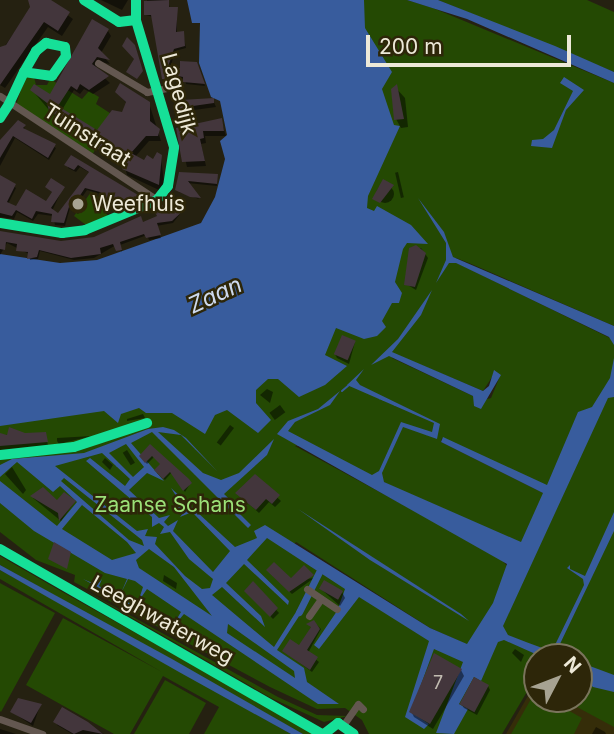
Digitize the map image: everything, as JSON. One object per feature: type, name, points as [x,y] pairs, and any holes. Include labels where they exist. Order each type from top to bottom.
[{"type":"street","points":[[84,0],[119,22],[136,20]]},
{"type":"street","name":"Lagedijk","points":[[136,0],[136,20],[162,90],[175,163],[157,200]]},
{"type":"street","points":[[97,63],[147,92],[162,90]]},
{"type":"street","points":[[3,107],[24,72]]},
{"type":"street","name":"Tuinstraat","points":[[3,107],[157,200]]},
{"type":"street","points":[[0,223],[72,232],[112,221],[157,200]]},
{"type":"street","points":[[0,455],[93,443],[147,423]]},
{"type":"street","name":"Leeghwaterweg","points":[[0,549],[325,732]]},
{"type":"street","points":[[307,589],[337,609]]},
{"type":"street","points":[[309,616],[318,597]]},
{"type":"street","points":[[325,732],[344,724],[361,706]]},
{"type":"street","points":[[0,719],[41,734]]},
{"type":"street","points":[[344,724],[354,734]]},
{"type":"shaded area","points":[[523,704],[523,713],[593,713],[593,710],[614,719],[614,734],[506,734]]},
{"type":"green space","name":"Zaanse Schans","points":[[346,0],[407,0],[433,8],[614,83],[614,326],[469,263],[456,258],[455,262],[614,340],[614,727],[588,713],[593,713],[593,643],[523,643],[523,699],[502,734],[369,734],[362,720],[345,708],[317,709],[270,687],[74,582],[75,575],[36,560],[0,532],[0,413],[352,215]],"holes":[[[395,354],[483,391],[494,374],[500,376],[491,398],[476,402],[473,396],[392,358]],[[442,438],[544,486],[543,493],[441,442]],[[306,442],[413,497],[518,542],[505,579],[508,567],[499,557],[295,446]],[[296,542],[430,628],[466,644],[459,654],[289,550]]]},
{"type":"green space","points":[[438,0],[587,0],[614,12],[614,72]]},
{"type":"green space","points":[[25,77],[34,77],[36,85],[47,85],[50,79],[82,99],[89,91],[99,97],[96,104],[116,117],[92,155],[16,105]]},
{"type":"green space","points":[[91,192],[110,205],[105,212],[108,216],[86,225],[74,216]]},
{"type":"green space","points":[[0,556],[316,734],[303,734],[0,565]]},
{"type":"green space","points":[[0,570],[291,734],[204,734],[219,707],[163,676],[130,734],[114,734],[26,685],[63,618],[162,672],[0,579]]},
{"type":"green space","points":[[0,583],[55,613],[1,712],[0,711]]},
{"type":"green space","points":[[73,584],[278,697],[317,715],[348,716],[324,722],[271,698]]},
{"type":"green space","points":[[165,680],[206,703],[189,734],[134,734]]},
{"type":"green space","points":[[523,713],[573,713],[582,718],[574,734],[511,734]]},
{"type":"water","name":"Zaan","points":[[187,0],[364,0],[365,28],[392,72],[382,89],[394,125],[400,126],[368,196],[367,208],[374,211],[377,206],[411,225],[428,244],[407,243],[403,249],[395,282],[402,293],[399,303],[392,303],[382,321],[386,327],[377,336],[364,339],[336,328],[325,355],[347,366],[325,385],[299,397],[278,379],[268,379],[256,390],[256,403],[271,420],[258,433],[227,410],[215,415],[205,434],[172,413],[146,413],[139,408],[121,414],[118,423],[104,411],[0,426],[0,254],[60,263],[97,260],[201,223],[215,197],[225,159],[220,141],[227,135],[220,101],[211,97],[199,63],[200,23],[192,23]]},
{"type":"water","points":[[407,0],[438,0],[555,46],[614,72],[614,83],[467,19]]},
{"type":"water","points":[[564,77],[584,90],[566,110],[552,148],[531,146],[532,140],[543,139],[554,130],[573,91],[560,83]]},
{"type":"water","points":[[418,198],[444,232],[453,257],[614,326],[614,345],[609,337],[456,263],[449,263],[436,283],[446,260],[446,243]]},
{"type":"water","points":[[432,290],[421,315],[392,352],[483,391],[489,386],[494,370],[501,375],[481,409],[474,406],[473,396],[389,356],[371,365],[398,339]]},
{"type":"water","points":[[614,358],[614,397],[608,398],[503,626],[508,635],[529,643],[523,643],[523,648],[504,640],[498,642],[481,681],[474,677],[459,704],[468,709],[454,734],[436,733],[463,662],[434,649],[411,712],[429,724],[424,729],[405,717],[429,641],[359,597],[319,649],[314,645],[337,611],[345,589],[267,538],[247,560],[289,601],[288,605],[244,564],[226,583],[261,616],[265,627],[222,587],[212,595],[274,647],[301,604],[305,607],[277,650],[304,668],[307,682],[339,704],[318,704],[184,614],[172,628],[83,579],[97,585],[102,579],[99,586],[172,627],[181,612],[147,589],[138,602],[143,587],[135,581],[128,579],[121,593],[127,579],[105,573],[34,531],[0,503],[0,481],[57,526],[77,502],[60,486],[53,492],[17,462],[0,477],[0,465],[12,459],[84,453],[148,429],[163,427],[174,430],[186,438],[218,472],[181,435],[158,432],[203,473],[221,480],[239,473],[274,439],[267,455],[224,494],[241,510],[239,513],[251,525],[248,528],[152,432],[131,443],[164,481],[147,473],[129,490],[159,518],[170,515],[164,522],[168,526],[178,520],[173,531],[213,572],[230,551],[192,512],[180,517],[187,508],[174,511],[180,502],[171,488],[235,547],[257,538],[254,531],[265,525],[430,628],[467,644],[493,603],[507,564],[277,434],[288,421],[318,409],[340,391],[330,405],[295,422],[288,431],[372,475],[379,471],[401,422],[432,432],[434,423],[347,385],[364,369],[356,380],[360,385],[440,424],[437,439],[403,427],[382,473],[384,482],[521,542],[543,493],[441,442],[443,437],[547,485],[578,412],[592,407],[610,378]],"holes":[[[126,444],[144,467],[133,477],[109,453]],[[102,453],[130,479],[125,486],[90,458],[86,461],[152,517],[152,527],[159,523],[164,527],[160,534],[170,532],[189,559],[213,579],[210,588],[202,589],[185,576],[155,544],[157,537],[145,536],[148,529],[137,531],[55,466]],[[64,478],[142,540],[144,546],[129,540],[61,481]],[[82,505],[127,542],[136,553],[112,560],[62,529]],[[149,549],[174,567],[212,616],[139,568],[136,560]],[[228,624],[294,671],[295,678],[227,633]]]},
{"type":"water","points":[[298,509],[461,614],[469,621],[370,560]]},
{"type":"water","points":[[614,512],[614,531],[560,643],[556,643],[584,585],[583,579],[567,568],[570,565],[570,569],[585,576]]},
{"type":"water","points":[[0,565],[303,734],[291,734],[179,672],[0,570]]},
{"type":"water","points":[[593,667],[614,675],[614,692],[593,687]]},
{"type":"building","points":[[28,0],[51,0],[70,12],[58,31],[44,22],[0,85],[0,47],[6,45],[30,7]]},
{"type":"building","points":[[169,0],[169,7],[178,7],[176,32],[184,31],[185,46],[174,49],[168,67],[180,68],[180,61],[197,62],[205,84],[183,82],[183,77],[173,75],[172,80],[162,79],[151,15],[144,15],[144,1]]},
{"type":"building","points":[[92,19],[109,29],[98,48],[110,60],[97,57],[92,64],[109,76],[89,90],[80,84],[77,90],[71,86],[58,106],[97,130],[112,110],[122,112],[126,102],[115,92],[120,83],[150,102],[150,121],[160,129],[158,136],[146,136],[131,153],[144,160],[147,155],[153,159],[157,152],[162,155],[159,185],[122,169],[125,164],[98,149],[101,143],[49,111],[47,103],[30,90],[34,84],[50,94]]},
{"type":"building","points":[[127,37],[135,45],[143,71],[137,79],[126,72],[134,59],[122,46]]},
{"type":"building","points":[[397,84],[404,119],[394,120],[391,89]]},
{"type":"building","points":[[214,98],[214,103],[186,107],[187,115],[179,117],[181,100]]},
{"type":"building","points":[[222,118],[224,131],[203,131],[204,138],[200,139],[205,161],[182,162],[176,128]]},
{"type":"building","points":[[18,120],[26,125],[23,128],[56,144],[48,158],[13,136],[0,158],[0,140]]},
{"type":"building","points":[[71,155],[138,195],[135,200],[131,197],[127,204],[114,207],[100,192],[85,188],[79,197],[84,201],[76,212],[69,207],[64,223],[51,222],[52,214],[36,211],[32,219],[16,210],[12,216],[0,213],[0,175],[16,184],[7,202],[16,206],[26,189],[46,201],[52,192],[45,187],[51,178],[65,187],[51,208],[58,213],[89,172],[78,165],[74,170],[64,165]]},
{"type":"building","points":[[179,172],[218,174],[217,184],[188,181],[201,198],[190,197],[175,190]]},
{"type":"building","points":[[383,179],[394,185],[380,203],[372,199]]},
{"type":"building","points":[[172,196],[184,210],[172,221],[157,223],[161,235],[146,238],[144,234],[120,242],[122,250],[116,251],[113,244],[100,248],[101,254],[71,258],[39,250],[37,257],[27,259],[28,252],[16,251],[17,244],[6,242],[5,250],[0,249],[0,231],[61,241],[94,237],[141,216],[143,222],[157,216],[155,212]]},
{"type":"building","points":[[416,245],[426,253],[415,287],[404,285],[409,248]]},
{"type":"building","points":[[342,335],[356,341],[348,360],[334,354]]},
{"type":"building","points":[[9,427],[25,433],[46,432],[48,442],[0,446],[0,433],[7,435]]},
{"type":"building","points":[[150,444],[192,483],[183,491],[170,472],[163,479],[154,470],[160,464],[152,456],[145,463],[139,456]]},
{"type":"building","points":[[255,474],[280,495],[272,504],[266,499],[256,510],[235,493]]},
{"type":"building","points":[[43,487],[57,500],[64,492],[76,501],[59,521],[58,513],[30,496]]},
{"type":"building","points":[[54,542],[71,552],[67,569],[48,559]]},
{"type":"building","points":[[274,562],[291,578],[304,565],[314,575],[289,592],[266,570]]},
{"type":"building","points":[[324,580],[343,591],[338,600],[319,589]]},
{"type":"building","points":[[253,581],[278,608],[270,617],[244,591]]},
{"type":"building","points":[[314,620],[320,629],[307,650],[318,657],[310,670],[282,651],[290,639],[299,645],[311,627],[306,624]]},
{"type":"building","points":[[434,653],[462,669],[430,724],[409,712]]},
{"type":"building","points":[[474,677],[489,685],[474,712],[459,704]]},
{"type":"building","points":[[18,698],[42,704],[31,723],[10,712]]},
{"type":"building","points":[[62,707],[103,734],[83,730],[74,734],[53,722]]},
{"type":"waterway","points":[[342,391],[348,386]]},
{"type":"waterway","points":[[299,612],[319,572]]},
{"type":"traffic: fast","points":[[84,0],[119,22],[136,20]]},
{"type":"traffic: fast","points":[[0,223],[62,233],[85,230],[157,200],[168,186],[174,147],[136,20],[136,0]]},
{"type":"traffic: fast","points":[[0,118],[9,104],[24,72],[36,51],[46,43],[65,47],[66,56],[52,76],[24,72]]},
{"type":"traffic: fast","points":[[0,455],[74,447],[147,423]]},
{"type":"traffic: fast","points":[[0,549],[322,734]]},
{"type":"traffic: fast","points":[[324,734],[338,723],[354,734]]},
{"type":"place","name":"Weefhuis","points":[[78,204]]}]
